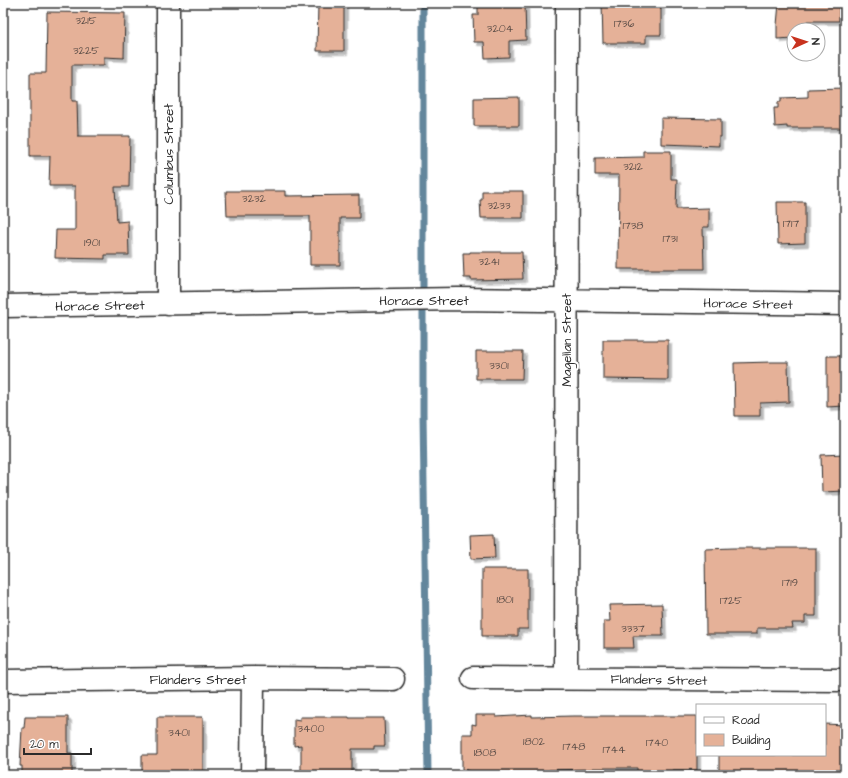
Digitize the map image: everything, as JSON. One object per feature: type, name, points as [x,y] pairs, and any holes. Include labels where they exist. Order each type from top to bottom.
[{"type":"street","name":"Columbus Street","points":[[168,3],[168,304]]},
{"type":"street","name":"Magellan Street","points":[[566,678],[567,3]]},
{"type":"street","name":"Horace Street","points":[[3,306],[458,299],[845,304]]},
{"type":"street","name":"Flanders Street","points":[[3,681],[253,678],[393,679]]},
{"type":"street","points":[[252,775],[253,678]]},
{"type":"street","name":"Flanders Street","points":[[473,678],[845,680]]},
{"type":"building","points":[[318,3],[344,3],[344,51],[317,51]]},
{"type":"building","points":[[478,3],[525,3],[526,40],[509,41],[509,57],[485,58],[484,42],[474,42],[473,15],[478,15]]},
{"type":"building","points":[[602,3],[661,3],[661,35],[646,35],[646,43],[603,43]]},
{"type":"building","points":[[779,3],[839,3],[839,21],[786,22],[786,38],[777,39]]},
{"type":"building","points":[[47,12],[125,13],[124,58],[104,57],[104,65],[72,65],[72,101],[77,101],[78,136],[130,136],[129,187],[115,187],[117,222],[128,221],[129,255],[105,255],[105,259],[55,258],[56,230],[75,230],[75,186],[49,186],[50,156],[30,156],[30,73],[46,73]]},
{"type":"building","points":[[845,88],[845,128],[775,127],[774,108],[778,108],[778,102],[781,102],[781,98],[808,97],[808,89]]},
{"type":"building","points":[[519,97],[519,126],[474,126],[474,98]]},
{"type":"building","points":[[661,118],[721,119],[721,137],[719,137],[719,146],[661,144]]},
{"type":"building","points":[[643,151],[671,151],[671,179],[677,179],[676,209],[709,208],[709,227],[703,227],[704,269],[618,269],[619,175],[595,175],[595,158],[643,157]]},
{"type":"building","points":[[226,191],[285,191],[285,196],[359,195],[359,218],[340,218],[340,265],[310,265],[310,216],[227,216]]},
{"type":"building","points":[[482,191],[523,191],[523,218],[481,218],[480,200],[482,200]]},
{"type":"building","points":[[777,202],[805,202],[805,243],[778,244]]},
{"type":"building","points":[[522,252],[523,279],[471,280],[471,278],[464,278],[463,253]]},
{"type":"building","points":[[603,340],[668,340],[668,380],[603,379]]},
{"type":"building","points":[[476,351],[523,351],[522,379],[476,379]]},
{"type":"building","points":[[827,356],[845,356],[845,406],[827,407]]},
{"type":"building","points":[[788,362],[789,402],[760,403],[760,416],[735,416],[734,363]]},
{"type":"building","points":[[845,454],[845,491],[822,492],[821,455]]},
{"type":"building","points":[[494,534],[495,558],[471,559],[470,535]]},
{"type":"building","points":[[816,548],[816,616],[805,616],[805,623],[792,623],[793,628],[757,628],[757,634],[706,634],[705,549]]},
{"type":"building","points":[[482,569],[528,569],[528,629],[518,629],[518,636],[482,636]]},
{"type":"building","points":[[662,604],[663,636],[633,636],[634,648],[604,648],[604,621],[610,621],[609,605]]},
{"type":"building","points":[[476,715],[496,715],[496,717],[532,715],[532,717],[696,716],[697,770],[672,770],[673,775],[637,775],[637,768],[592,768],[549,770],[549,775],[468,775],[468,770],[462,770],[462,734],[472,734],[472,724],[476,725]]},
{"type":"building","points":[[25,717],[68,717],[68,753],[72,753],[72,775],[22,775],[22,766],[20,766],[22,728],[24,728]]},
{"type":"building","points":[[157,717],[203,717],[203,775],[142,775],[142,755],[157,755]]},
{"type":"building","points":[[300,717],[384,718],[385,746],[374,746],[374,749],[352,749],[352,775],[301,775],[301,745],[294,746],[294,719],[300,720]]},
{"type":"building","points":[[826,724],[845,725],[845,775],[719,775],[719,756],[826,756]]},
{"type":"waterway","points":[[423,3],[423,413],[428,775]]}]
